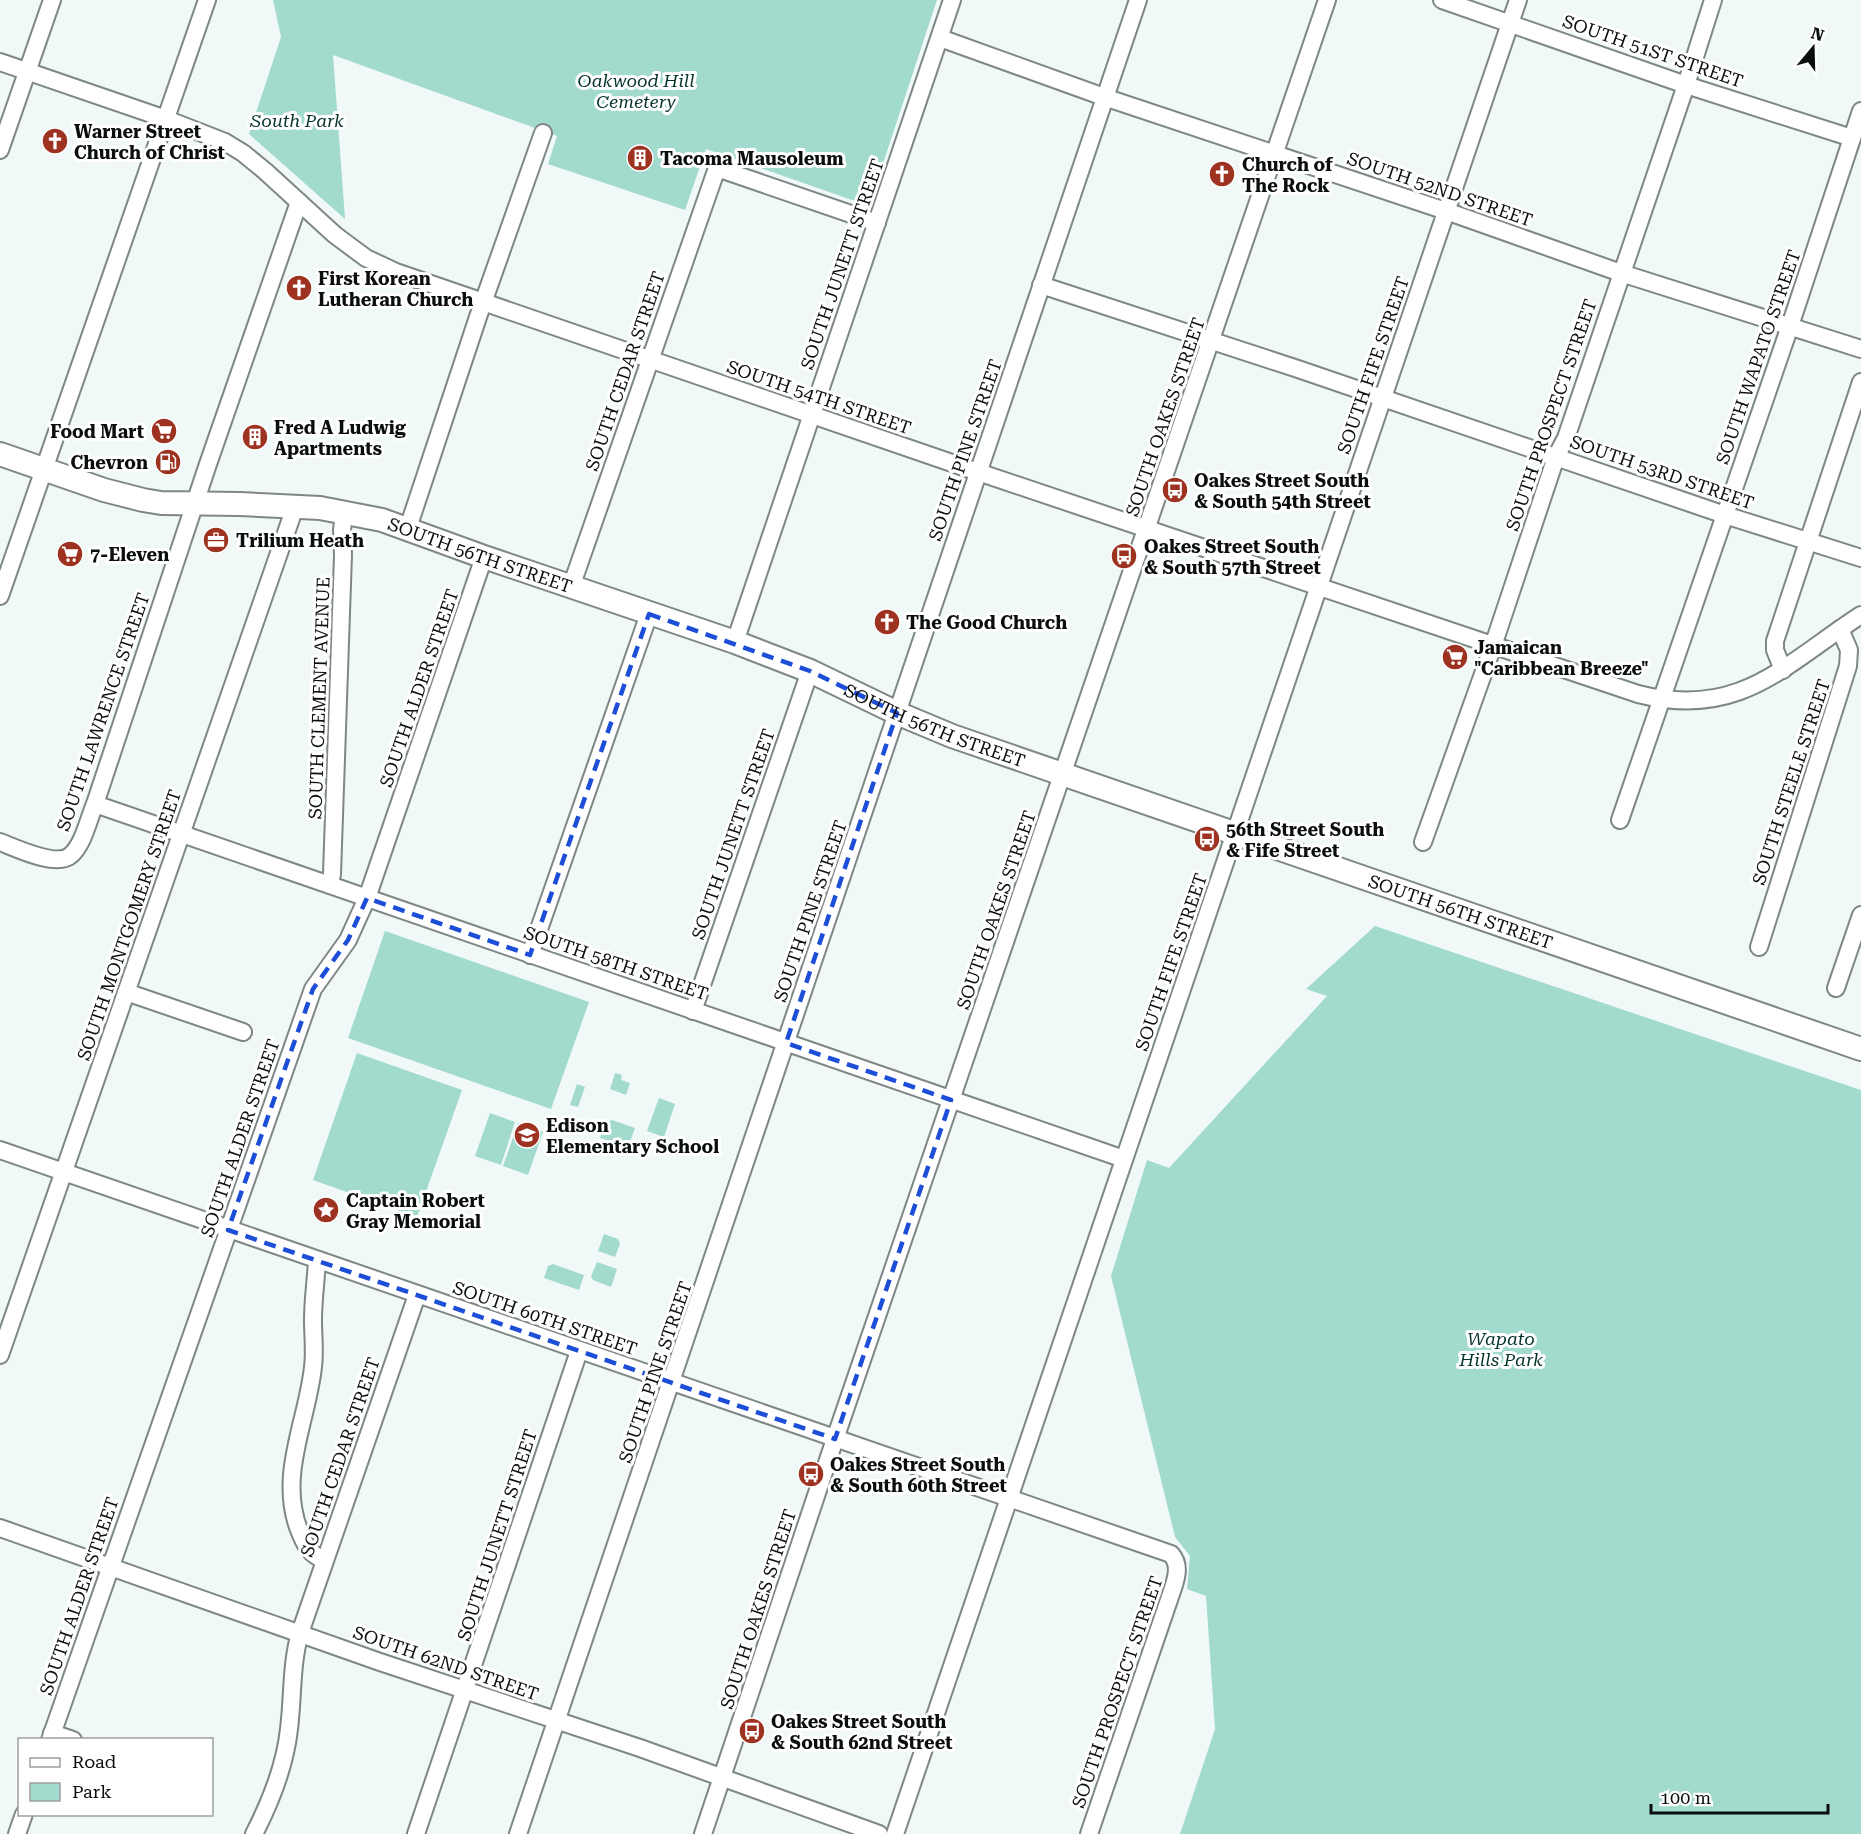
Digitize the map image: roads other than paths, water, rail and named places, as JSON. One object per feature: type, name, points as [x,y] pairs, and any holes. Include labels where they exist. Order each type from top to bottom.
[{"type":"main road","name":"SOUTH 56TH STREET","points":[[0,454],[104,490],[143,500],[321,508],[382,519],[484,557],[735,642],[810,671],[897,713],[952,736],[1861,1049]]},
{"type":"street","points":[[0,150],[52,0]]},
{"type":"street","points":[[0,596],[207,0]]},
{"type":"street","name":"SOUTH JUNETT STREET","points":[[735,642],[952,0]]},
{"type":"street","name":"SOUTH PINE STREET","points":[[518,1834],[1138,0]]},
{"type":"street","name":"SOUTH OAKES STREET","points":[[703,1834],[835,1439],[1327,0]]},
{"type":"street","name":"SOUTH 51ST STREET","points":[[1442,0],[1686,85],[1852,138]]},
{"type":"street","name":"SOUTH FIFE STREET","points":[[895,1834],[1518,0]]},
{"type":"street","name":"SOUTH PROSPECT STREET","points":[[1423,842],[1556,457],[1566,438],[1713,0]]},
{"type":"street","name":"SOUTH 52ND STREET","points":[[940,38],[1104,97],[1446,211],[1620,273],[1861,349]]},
{"type":"street","name":"SOUTH 54TH STREET","points":[[0,62],[166,119],[236,148],[336,235],[366,258],[396,272],[812,416],[1638,694],[1661,700],[1695,701],[1732,694],[1783,670],[1861,615]]},
{"type":"street","name":"SOUTH WAPATO STREET","points":[[1620,820],[1790,326],[1861,111]]},
{"type":"street","points":[[408,528],[483,302],[543,133]]},
{"type":"street","name":"SOUTH CEDAR STREET","points":[[571,587],[717,168],[877,223]]},
{"type":"street","name":"SOUTH LAWRENCE STREET","points":[[0,842],[58,861],[73,854],[80,842],[95,804],[299,202]]},
{"type":"street","name":"SOUTH 53RD STREET","points":[[1041,285],[1725,515],[1861,558]]},
{"type":"street","points":[[1783,670],[1775,650],[1775,641],[1861,382]]},
{"type":"street","name":"SOUTH MONTGOMERY STREET","points":[[0,1355],[295,507]]},
{"type":"street","name":"SOUTH CLEMENT AVENUE","points":[[330,885],[343,555],[342,530],[345,512]]},
{"type":"street","name":"SOUTH ALDER STREET","points":[[51,1736],[313,989],[348,940],[367,898],[484,557]]},
{"type":"street","points":[[530,954],[650,614]]},
{"type":"street","name":"SOUTH STEELE STREET","points":[[1759,947],[1848,666],[1849,650],[1840,629]]},
{"type":"street","name":"SOUTH JUNETT STREET","points":[[693,1011],[810,671]]},
{"type":"street","name":"SOUTH 58TH STREET","points":[[95,804],[1124,1159]]},
{"type":"street","points":[[1836,988],[1861,915]]},
{"type":"street","points":[[126,992],[243,1032]]},
{"type":"street","name":"SOUTH 60TH STREET","points":[[0,1150],[1169,1553],[1176,1561]]},
{"type":"street","points":[[317,1260],[313,1318],[314,1365],[294,1458],[291,1500],[293,1513],[304,1543],[314,1556],[324,1560]]},
{"type":"street","name":"SOUTH CEDAR STREET","points":[[300,1633],[417,1295]]},
{"type":"street","name":"SOUTH JUNETT STREET","points":[[416,1834],[579,1351]]},
{"type":"street","name":"SOUTH 62ND STREET","points":[[0,1528],[380,1662],[640,1748],[879,1834]]},
{"type":"street","name":"SOUTH PROSPECT STREET","points":[[1089,1834],[1173,1588],[1177,1572],[1176,1561]]},
{"type":"street","points":[[254,1834],[277,1782],[286,1746],[300,1633]]},
{"type":"street","points":[[17,1834],[24,1816]]},
{"type":"place","name":"Warner Street Church of Christ","points":[[55,141]]},
{"type":"place","name":"Tacoma Mausoleum","points":[[640,158]]},
{"type":"place","name":"Church of The Rock","points":[[1222,174]]},
{"type":"place","name":"First Korean Lutheran Church","points":[[299,288]]},
{"type":"place","name":"Food Mart","points":[[164,431]]},
{"type":"place","name":"Fred A Ludwig Apartments","points":[[255,437]]},
{"type":"place","name":"Chevron","points":[[168,462]]},
{"type":"place","name":"Oakes Street South & South 54th Street","points":[[1175,490]]},
{"type":"place","name":"Trilium Heath","points":[[216,540]]},
{"type":"place","name":"7-Eleven","points":[[70,554]]},
{"type":"place","name":"Oakes Street South & South 57th Street","points":[[1124,556]]},
{"type":"place","name":"The Good Church","points":[[887,622]]},
{"type":"place","name":"Jamaican \"Caribbean Breeze\"","points":[[1455,657]]},
{"type":"place","name":"56th Street South & Fife Street","points":[[1207,839]]},
{"type":"place","name":"Edison Elementary School","points":[[527,1135]]},
{"type":"place","name":"Captain Robert Gray Memorial","points":[[326,1210]]},
{"type":"place","name":"Oakes Street South & South 60th Street","points":[[811,1474]]},
{"type":"place","name":"Oakes Street South & South 62nd Street","points":[[752,1731]]},
{"type":"park label","name":"Oakwood Hill Cemetery","points":[[636,90]]},
{"type":"park label","name":"South Park","points":[[297,120]]},
{"type":"park label","name":"Wapato Hills Park","points":[[1501,1348]]}]
